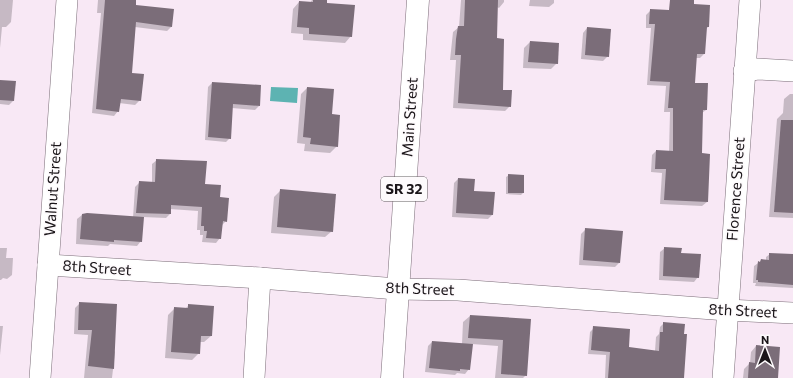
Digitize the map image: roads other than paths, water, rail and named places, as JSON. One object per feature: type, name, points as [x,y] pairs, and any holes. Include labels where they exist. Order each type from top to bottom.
[{"type":"main road","name":"Main Street","points":[[392,378],[418,0]]},
{"type":"street","name":"Walnut Street","points":[[40,378],[66,0]]},
{"type":"street","name":"Florence Street","points":[[723,378],[750,0]]},
{"type":"street","points":[[744,71],[758,69],[793,71]]},
{"type":"street","name":"8th Street","points":[[48,264],[397,289],[458,290],[727,310],[793,313]]},
{"type":"street","points":[[254,378],[260,278]]},
{"type":"water","points":[[271,87],[298,88],[297,103],[270,101]]}]
